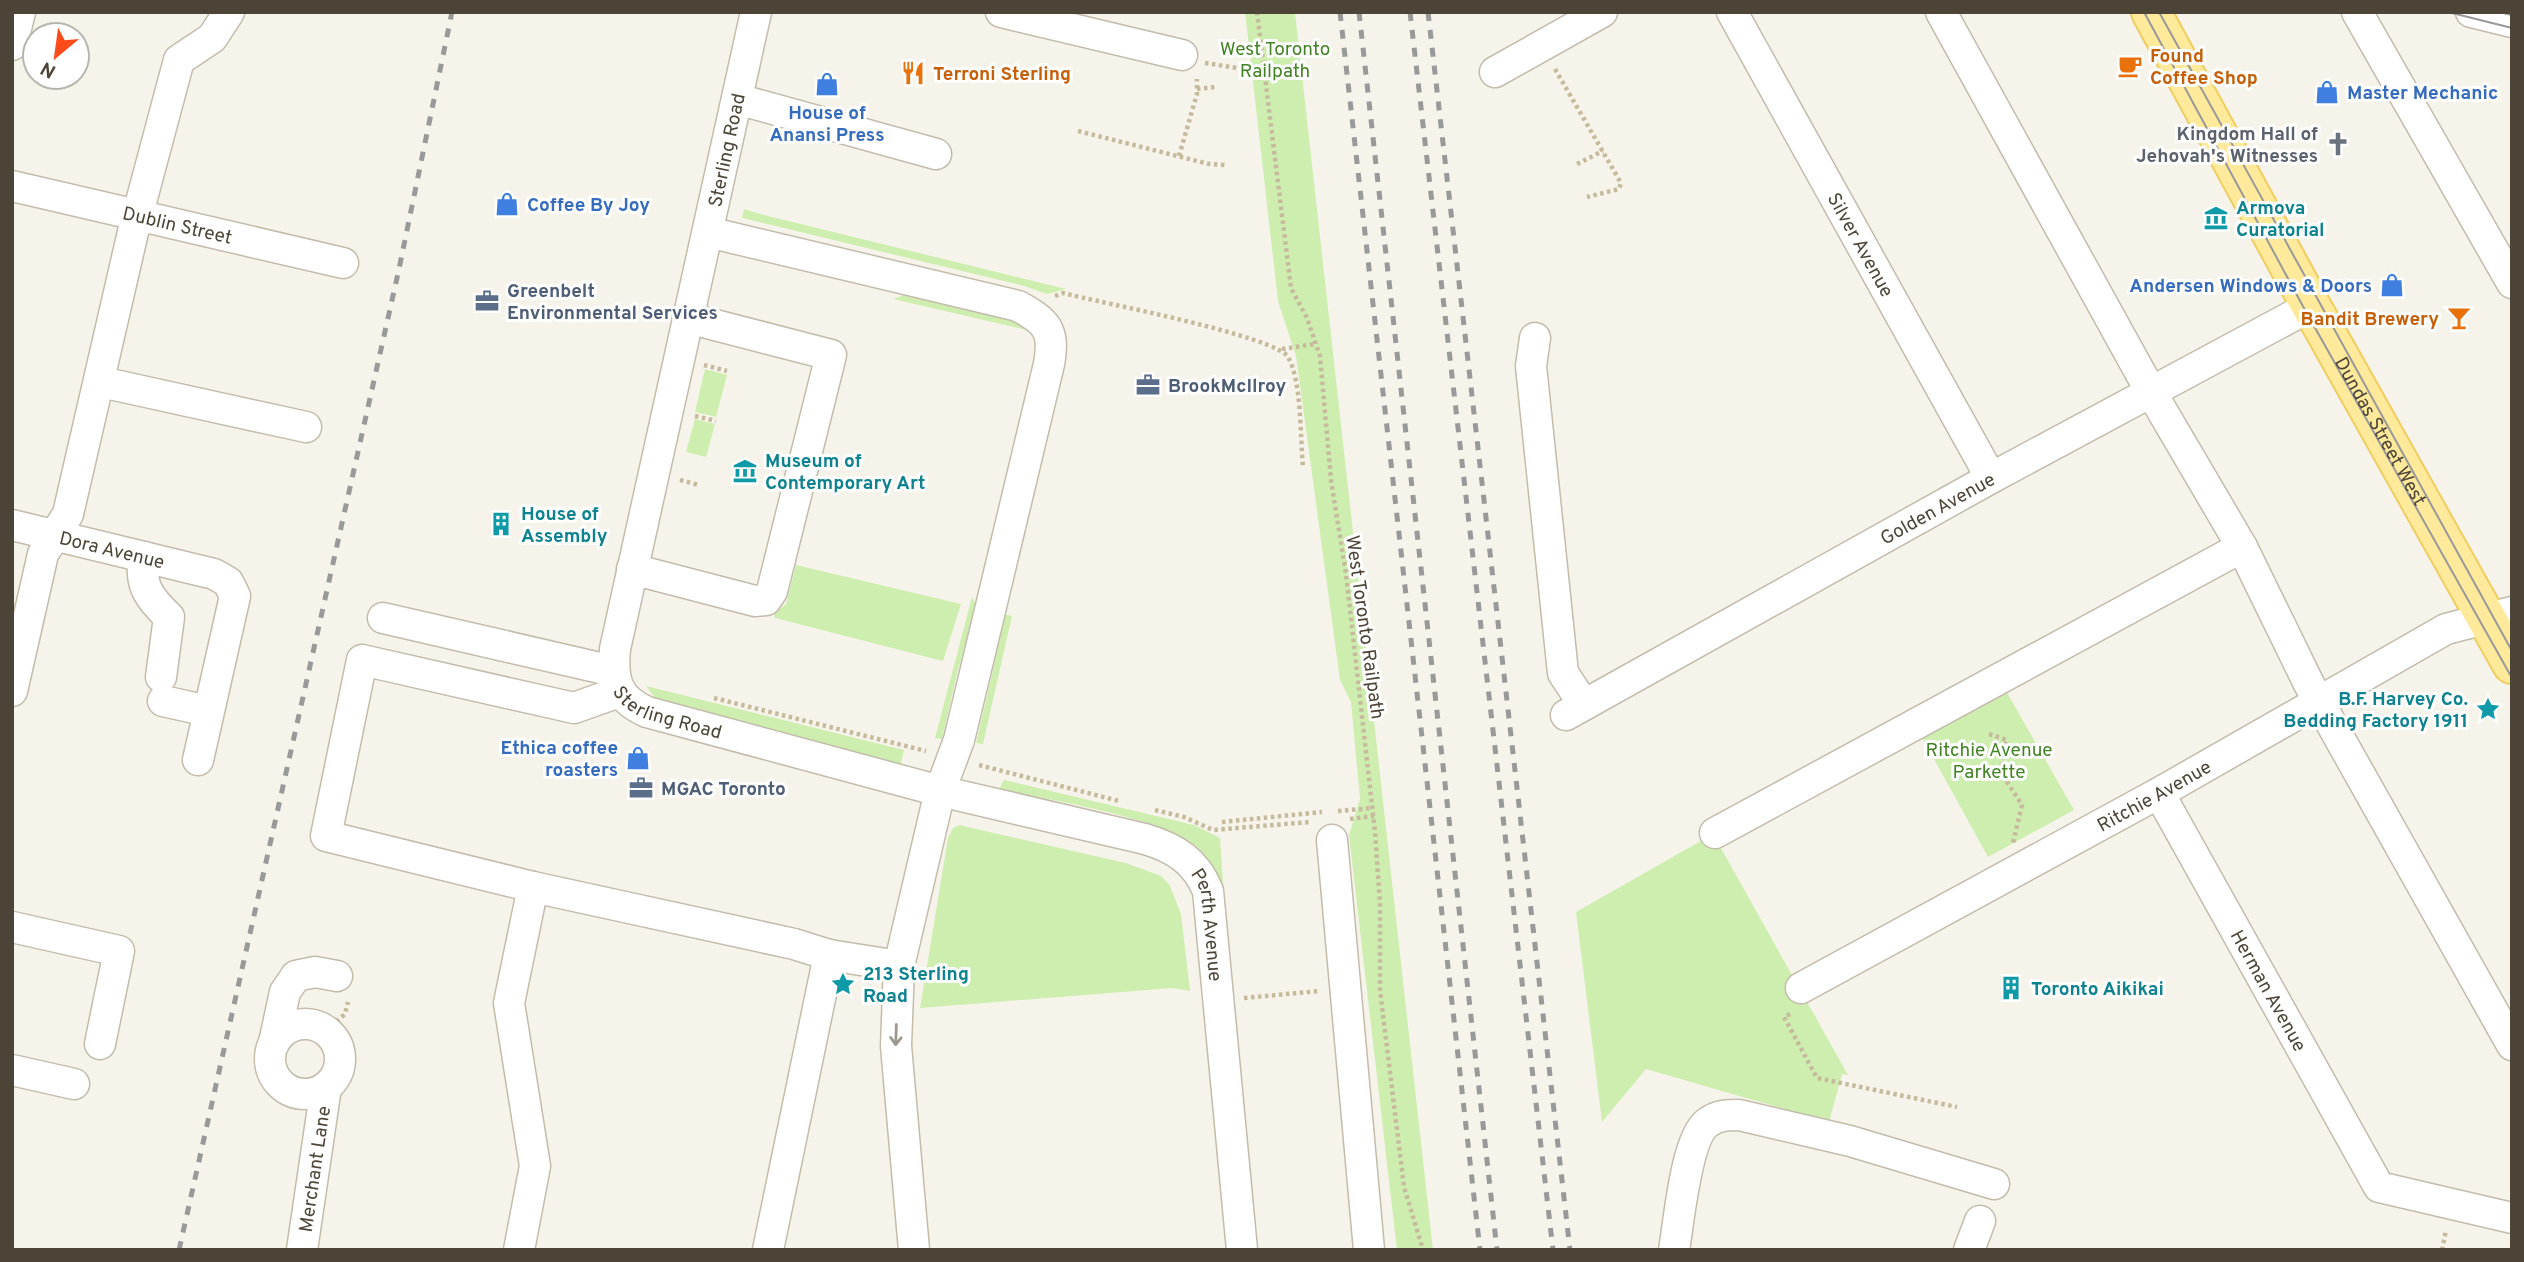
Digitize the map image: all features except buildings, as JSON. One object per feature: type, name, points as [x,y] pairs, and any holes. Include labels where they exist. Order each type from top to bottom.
[{"type":"main road","name":"Dundas Street West","points":[[2151,12],[2311,306],[2500,616],[2512,664]]},
{"type":"street","points":[[12,45],[20,12]]},
{"type":"street","points":[[12,691],[43,554],[68,514],[138,215],[179,60],[212,38],[229,12]]},
{"type":"street","name":"Sterling Road","points":[[756,12],[632,569],[616,681],[629,702],[647,712],[940,790]]},
{"type":"street","points":[[1001,12],[1182,55]]},
{"type":"street","points":[[1495,72],[1602,12]]},
{"type":"street","name":"Silver Avenue","points":[[1732,12],[1991,478]]},
{"type":"street","points":[[1941,12],[2151,392],[2242,547],[2318,700],[2512,1045]]},
{"type":"street","points":[[2357,12],[2512,283]]},
{"type":"street","points":[[2472,12],[2512,22]]},
{"type":"street","points":[[737,99],[936,155]]},
{"type":"street","name":"Dublin Street","points":[[12,186],[343,263]]},
{"type":"street","points":[[708,232],[1018,306],[1039,318],[1052,339],[1049,365],[952,758],[940,790],[899,967],[895,1046],[914,1250]]},
{"type":"street","name":"Golden Avenue","points":[[1535,338],[1531,366],[1563,673],[1575,710],[1991,478],[2311,306]]},
{"type":"street","points":[[632,569],[755,601],[766,600],[772,591],[831,355],[688,318]]},
{"type":"street","points":[[100,382],[306,427]]},
{"type":"street","name":"Dora Avenue","points":[[12,525],[214,574],[228,582],[235,596],[208,711]]},
{"type":"street","points":[[1715,833],[2242,547]]},
{"type":"street","points":[[144,557],[141,576],[149,599],[169,617],[162,689],[208,711],[198,760]]},
{"type":"street","name":"Ritchie Avenue","points":[[1797,1000],[2446,629],[2500,616]]},
{"type":"street","points":[[383,618],[616,681]]},
{"type":"street","points":[[616,681],[574,708],[362,660],[326,836],[533,887],[794,944],[829,955],[899,967]]},
{"type":"street","name":"Perth Avenue","points":[[940,790],[1164,845],[1181,854],[1200,874],[1208,891],[1242,1250]]},
{"type":"street","name":"Herman Avenue","points":[[2159,793],[2379,1187],[2512,1218]]},
{"type":"street","points":[[1332,827],[1369,1250]]},
{"type":"street","points":[[519,1250],[535,1166],[509,1003],[533,887]]},
{"type":"street","points":[[12,928],[119,951],[100,1044]]},
{"type":"street","points":[[768,1250],[829,955]]},
{"type":"street","name":"Merchant Lane","points":[[326,1031],[338,1048],[340,1059],[334,1080],[326,1087],[304,1094],[282,1086],[270,1066],[285,992],[296,976],[315,972],[340,986]]},
{"type":"street","points":[[274,1043],[281,1034],[303,1024],[326,1031]]},
{"type":"street","points":[[12,1070],[74,1084]]},
{"type":"street","name":"Merchant Lane","points":[[302,1250],[326,1087]]},
{"type":"street","points":[[1674,1250],[1695,1139],[1705,1124],[1721,1115],[1739,1115],[1850,1141],[1994,1184]]},
{"type":"street","points":[[1969,1250],[1980,1221]]},
{"type":"path","name":"West Toronto Railpath","points":[[1257,12],[1291,288],[1307,318],[1320,356],[1331,481],[1346,574],[1374,816],[1380,903],[1380,990],[1404,1187],[1423,1250]]},
{"type":"path","points":[[1179,156],[1203,63],[1264,72]]},
{"type":"path","points":[[1562,79],[1621,183],[1619,189],[1587,197]]},
{"type":"path","points":[[1197,89],[1214,87]]},
{"type":"path","points":[[1078,131],[1209,164],[1225,165]]},
{"type":"path","points":[[1577,164],[1603,151]]},
{"type":"path","points":[[1048,300],[1063,293],[1250,337],[1281,349],[1287,355],[1295,383],[1303,467]]},
{"type":"path","points":[[1281,349],[1315,344]]},
{"type":"path","points":[[703,365],[727,372]]},
{"type":"path","points":[[690,415],[716,421]]},
{"type":"path","points":[[674,478],[699,485]]},
{"type":"path","points":[[708,696],[1124,803]]},
{"type":"path","points":[[1989,734],[2007,740],[2001,762],[2007,771],[2007,782],[2022,805],[2012,841],[2015,847]]},
{"type":"path","points":[[1222,822],[1373,808]]},
{"type":"path","points":[[1148,809],[1184,817],[1213,831],[1332,827],[1374,816]]},
{"type":"path","points":[[326,1031],[345,1014],[348,999],[340,986]]},
{"type":"path","points":[[1236,999],[1345,989]]},
{"type":"path","points":[[1797,1000],[1784,1017],[1817,1078],[1957,1107]]},
{"type":"path","points":[[2442,1250],[2447,1220]]},
{"type":"green space","name":"West Toronto Railpath","points":[[1245,12],[1295,12],[1433,1250],[1397,1250],[1349,835],[1360,799],[1351,702],[1340,680],[1296,356],[1278,301]]},
{"type":"green space","points":[[744,209],[1066,289],[1047,294],[1024,286],[742,218]]},
{"type":"green space","points":[[907,294],[1010,316],[1031,331],[893,299]]},
{"type":"green space","points":[[705,369],[727,375],[716,417],[695,412]]},
{"type":"green space","points":[[695,419],[715,424],[706,457],[686,452]]},
{"type":"green space","points":[[796,565],[961,604],[943,661],[775,618],[774,614],[786,604]]},
{"type":"green space","points":[[972,597],[978,608],[958,669],[942,739],[935,738]]},
{"type":"green space","points":[[1003,614],[1012,616],[983,744],[976,743],[993,670]]},
{"type":"green space","name":"Ritchie Avenue Parkette","points":[[2002,684],[2074,810],[1988,857],[1918,730]]},
{"type":"green space","points":[[646,686],[904,750],[901,764],[681,711],[657,701]]},
{"type":"green space","points":[[1004,780],[1194,825],[1220,838],[1224,897],[1217,876],[1206,857],[1196,846],[1179,836],[1130,818],[999,789]]},
{"type":"green space","points":[[959,825],[1126,863],[1161,876],[1169,884],[1181,914],[1190,991],[1172,988],[920,1008],[948,838],[953,828]]},
{"type":"green space","points":[[1713,834],[1848,1075],[1842,1074],[1829,1122],[1646,1069],[1602,1122],[1576,912]]},
{"type":"tram line","points":[[2144,12],[2305,310],[2512,678]]},
{"type":"tram line","points":[[2159,12],[2512,651]]},
{"type":"tram line","points":[[2448,12],[2512,28]]},
{"type":"tram line","points":[[2499,12],[2512,15]]},
{"type":"railway","points":[[179,1250],[399,269],[452,12]]},
{"type":"railway","points":[[1340,12],[1480,1250]]},
{"type":"railway","points":[[1359,12],[1497,1250]]},
{"type":"railway","points":[[1410,12],[1553,1250]]},
{"type":"railway","points":[[1428,12],[1570,1250]]},
{"type":"place","name":"Found Coffee Shop","points":[[2130,66]]},
{"type":"place","name":"Terroni Sterling","points":[[913,73]]},
{"type":"place","name":"House of Anansi Press","points":[[827,84]]},
{"type":"place","name":"Master Mechanic","points":[[2327,92]]},
{"type":"place","name":"Kingdom Hall of Jehovah's Witnesses","points":[[2338,144]]},
{"type":"place","name":"Coffee By Joy","points":[[507,204]]},
{"type":"place","name":"Armova Curatorial","points":[[2216,218]]},
{"type":"place","name":"Andersen Windows & Doors","points":[[2392,285]]},
{"type":"place","name":"Greenbelt Environmental Services","points":[[487,301]]},
{"type":"place","name":"Bandit Brewery","points":[[2459,318]]},
{"type":"place","name":"BrookMcIlroy","points":[[1148,385]]},
{"type":"place","name":"Museum of Contemporary Art","points":[[745,471]]},
{"type":"place","name":"House of Assembly","points":[[501,524]]},
{"type":"place","name":"B.F. Harvey Co. Bedding Factory 1911","points":[[2488,709]]},
{"type":"place","name":"Ethica coffee roasters","points":[[638,758]]},
{"type":"place","name":"MGAC Toronto","points":[[641,788]]},
{"type":"place","name":"213 Sterling Road","points":[[843,984]]},
{"type":"place","name":"Toronto Aikikai","points":[[2011,988]]}]
